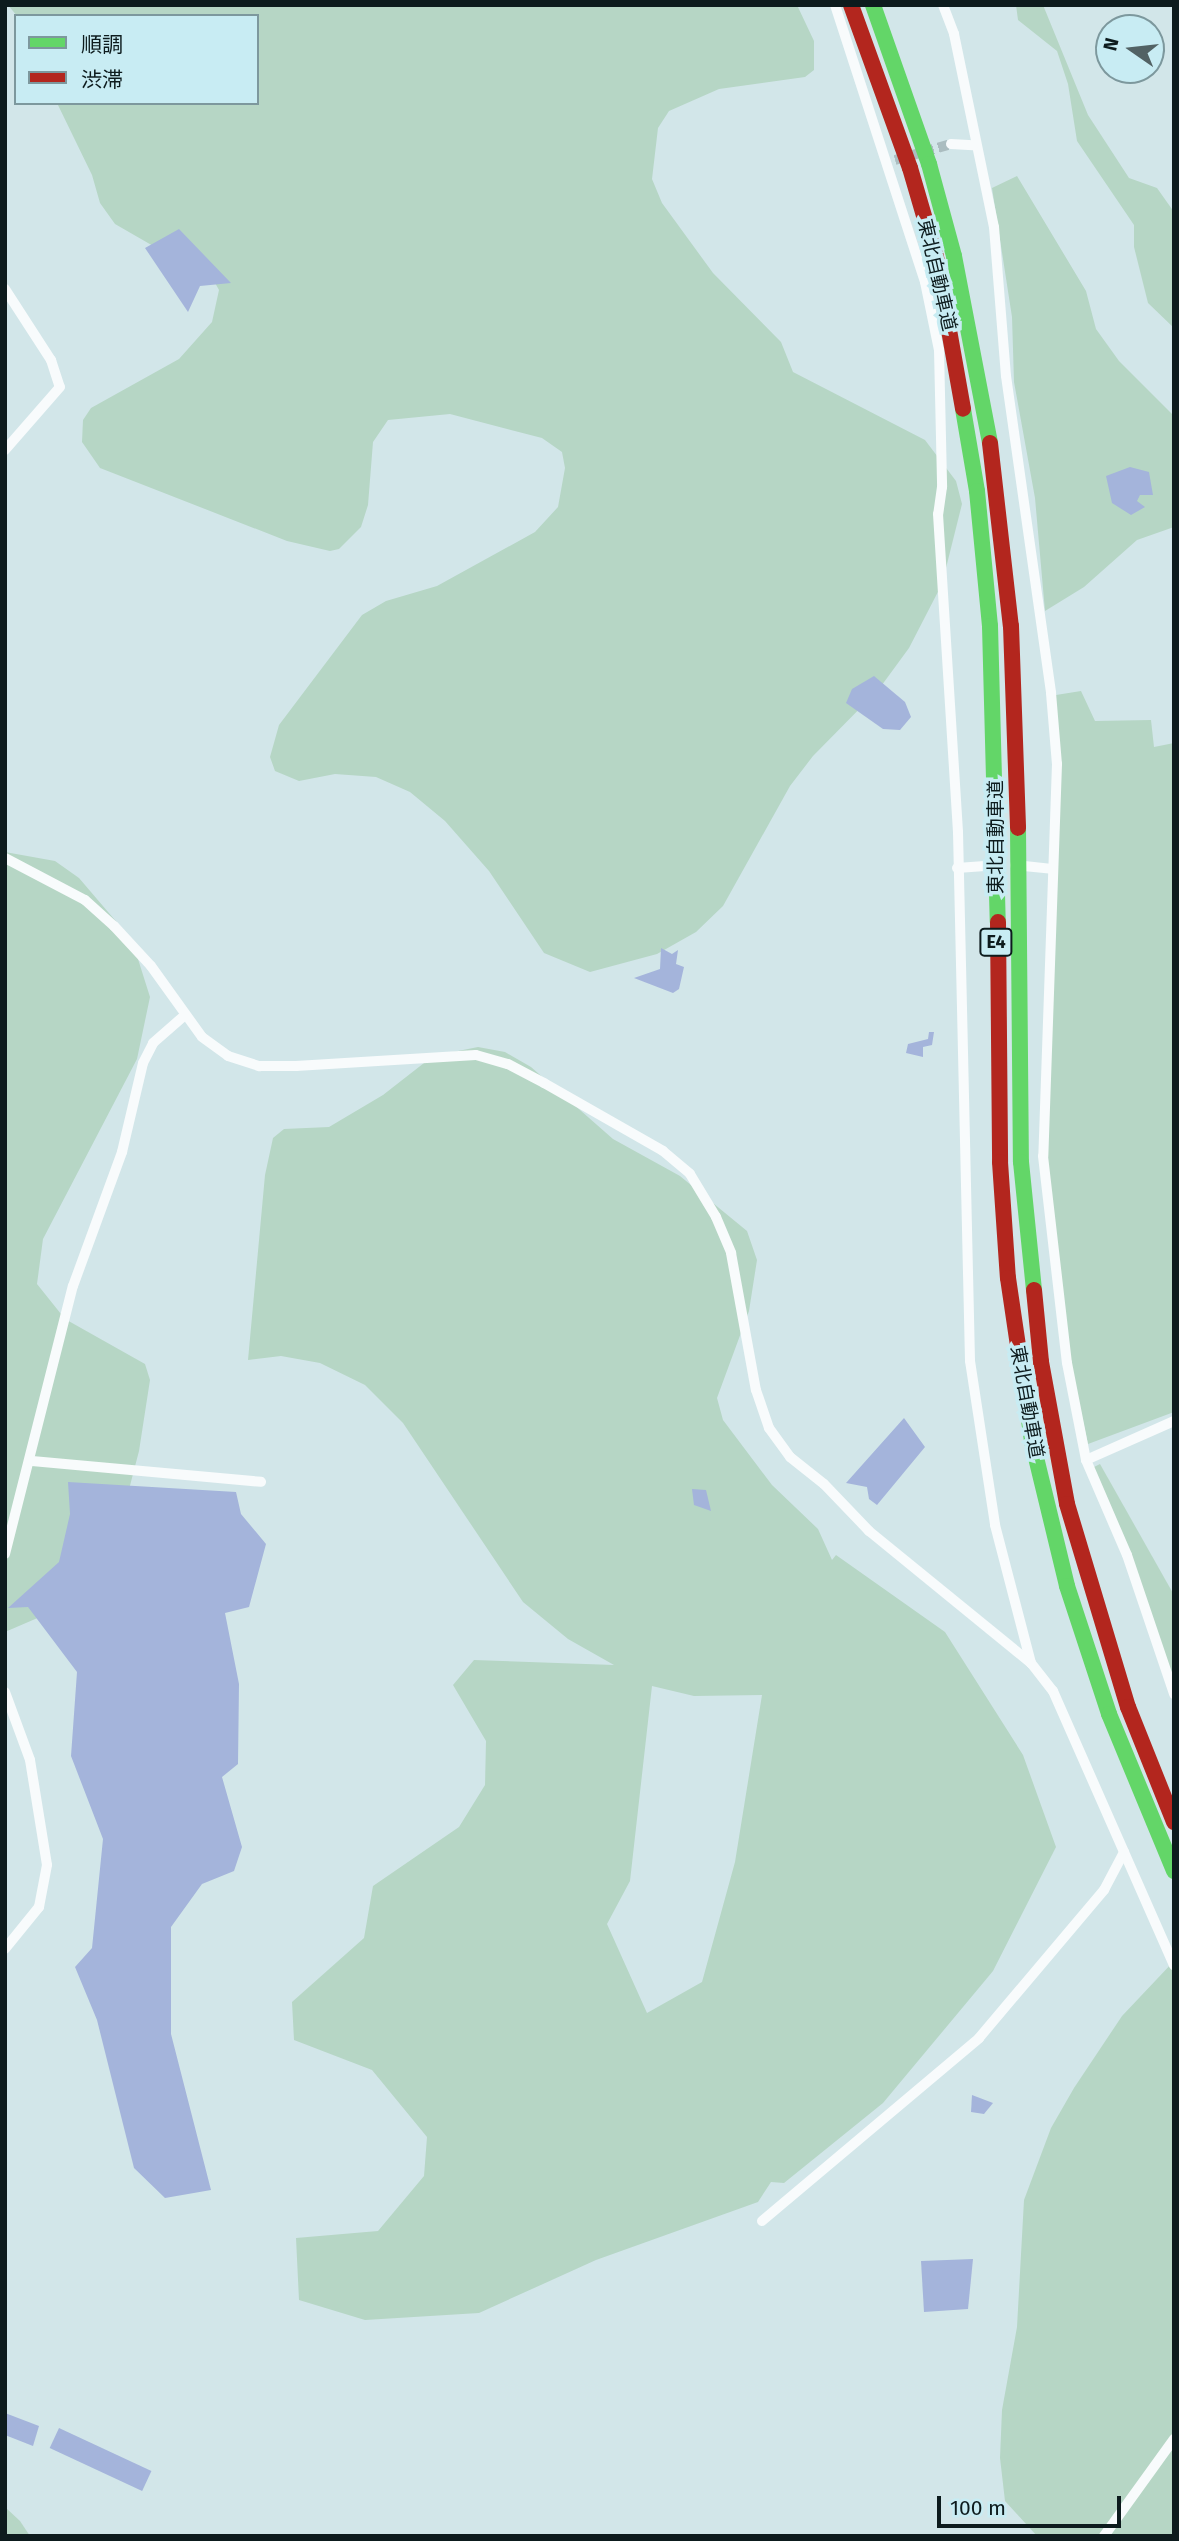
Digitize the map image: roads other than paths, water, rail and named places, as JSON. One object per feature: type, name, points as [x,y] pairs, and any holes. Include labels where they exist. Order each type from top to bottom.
[{"type":"highway","name":"東北自動車道","points":[[851,5],[910,168],[936,257],[977,491],[990,626],[996,771],[1000,1163],[1008,1279],[1032,1441],[1067,1586],[1109,1714],[1174,1871]]},
{"type":"highway","name":"東北自動車道","points":[[873,5],[929,164],[954,256],[977,361],[998,490],[1011,626],[1018,771],[1021,1162],[1045,1387],[1087,1578],[1128,1707],[1174,1822]]},
{"type":"street","points":[[835,5],[891,160],[925,282],[939,350],[939,553],[962,866],[970,1360],[995,1525],[1031,1663]]},
{"type":"street","points":[[943,5],[962,73],[973,145],[994,227],[1006,376],[1051,693],[1058,764],[1048,867],[1043,1156],[1068,1363],[1086,1460],[1127,1555],[1174,1694]]},
{"type":"street","points":[[951,145],[973,145]]},
{"type":"street","points":[[5,289],[51,360],[60,387],[5,450]]},
{"type":"street","points":[[5,859],[94,909],[151,967],[202,1037],[228,1056],[259,1066],[476,1055],[508,1064],[663,1151],[690,1174],[716,1217],[731,1253],[756,1390],[769,1428],[790,1457],[824,1484],[869,1531],[1031,1663],[1053,1691],[1174,1965]]},
{"type":"street","points":[[962,866],[1048,867]]},
{"type":"street","points":[[5,1554],[32,1461],[73,1286],[122,1152],[143,1063],[153,1043],[185,1015]]},
{"type":"street","points":[[1086,1460],[1174,1421]]},
{"type":"street","points":[[32,1461],[261,1482]]},
{"type":"street","points":[[5,1692],[30,1760],[47,1865],[39,1907],[5,1949]]},
{"type":"street","points":[[762,2221],[979,2038],[1104,1890],[1124,1852]]},
{"type":"street","points":[[1104,2536],[1174,2439]]},
{"type":"street","points":[[1160,2458],[1174,2458]]},
{"type":"water","points":[[179,229],[231,283],[200,286],[188,312],[145,248]]},
{"type":"water","points":[[1130,467],[1149,472],[1153,495],[1140,495],[1137,501],[1145,507],[1131,515],[1112,503],[1106,476]]},
{"type":"water","points":[[874,676],[905,702],[911,717],[900,730],[883,729],[846,703],[852,689]]},
{"type":"water","points":[[661,948],[672,954],[678,950],[676,964],[684,967],[679,989],[673,993],[634,978],[660,969]]},
{"type":"water","points":[[929,1032],[934,1032],[932,1045],[923,1047],[923,1057],[906,1053],[908,1044],[928,1039]]},
{"type":"water","points":[[904,1418],[925,1447],[877,1505],[869,1499],[867,1487],[846,1483]]},
{"type":"water","points":[[68,1482],[236,1492],[241,1514],[266,1544],[249,1607],[225,1613],[239,1684],[238,1764],[222,1777],[242,1847],[234,1871],[202,1884],[171,1927],[171,2034],[211,2190],[165,2198],[134,2168],[97,2020],[75,1967],[92,1948],[103,1839],[71,1756],[77,1672],[28,1607],[8,1608],[59,1562],[70,1514]]},
{"type":"water","points":[[692,1489],[706,1490],[711,1511],[694,1505]]},
{"type":"water","points":[[972,2095],[993,2103],[984,2114],[971,2112]]},
{"type":"water","points":[[973,2259],[968,2309],[924,2312],[921,2261]]},
{"type":"water","points":[[5,2413],[39,2426],[33,2446],[5,2435]]},
{"type":"water","points":[[59,2428],[151,2471],[142,2491],[50,2448]]},
{"type":"tunnel","points":[[895,160],[951,144]]}]
